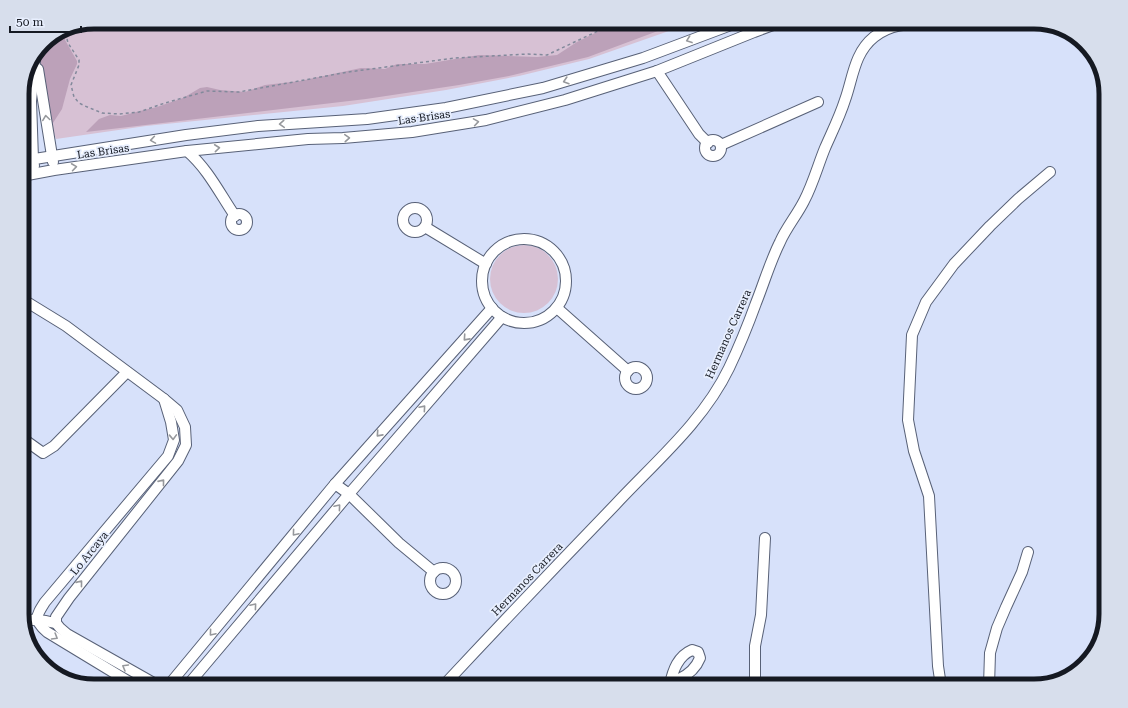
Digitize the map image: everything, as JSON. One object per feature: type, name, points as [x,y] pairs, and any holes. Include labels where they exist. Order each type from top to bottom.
[{"type":"street","name":"Las Brisas","points":[[29,160],[186,135],[258,126],[367,118],[446,108],[543,88],[643,58],[720,29]]},
{"type":"street","name":"Las Brisas","points":[[29,175],[54,170],[187,151],[308,139],[343,138],[404,132],[486,120],[565,100],[657,71],[762,29]]},
{"type":"street","name":"Hermanos Carrera","points":[[450,679],[672,445],[694,421],[714,394],[732,361],[780,241],[804,201],[845,100],[857,58],[872,38],[887,29]]},
{"type":"street","points":[[657,52],[661,63],[657,71]]},
{"type":"street","points":[[643,58],[647,67],[657,71],[699,134],[708,143],[710,141],[717,141],[720,145],[818,102]]},
{"type":"street","points":[[37,64],[54,170]]},
{"type":"street","points":[[35,67],[31,101],[33,159],[37,174]]},
{"type":"street","points":[[186,135],[191,136],[195,142],[192,149],[187,151],[205,170],[235,216]]},
{"type":"street","points":[[940,679],[929,496],[914,451],[908,420],[912,335],[926,302],[954,264],[1018,199],[1050,172]]},
{"type":"street","points":[[425,227],[486,264]]},
{"type":"street","points":[[519,239],[533,240],[547,245],[558,255],[566,275],[567,282],[564,296],[557,308],[545,318],[531,323],[516,323],[502,317],[492,308],[484,295],[482,279],[486,264],[494,252],[505,243],[519,239]]},
{"type":"street","name":"Lo Arcaya","points":[[29,303],[66,326],[164,400],[176,410],[185,427],[186,445],[178,461],[69,598],[56,617],[56,623]]},
{"type":"street","points":[[174,679],[335,484],[492,308]]},
{"type":"street","points":[[557,308],[628,371]]},
{"type":"street","points":[[193,679],[349,494],[502,317]]},
{"type":"street","points":[[29,443],[43,453],[54,446],[127,372]]},
{"type":"street","name":"Lo Arcaya","points":[[37,619],[45,602],[168,456],[174,440],[171,422],[164,400]]},
{"type":"street","points":[[335,484],[349,494],[399,543],[434,572]]},
{"type":"street","points":[[755,679],[755,646],[761,615],[765,538]]},
{"type":"street","points":[[989,679],[990,653],[997,628],[1022,572],[1028,552]]},
{"type":"street","points":[[37,619],[40,626],[47,632],[124,679]]},
{"type":"street","points":[[29,621],[37,619],[56,623],[67,634],[147,679]]},
{"type":"path","points":[[67,35],[68,43],[79,60],[79,64],[71,85],[74,97],[79,103],[102,113],[119,114],[139,112],[207,91],[239,92],[348,72],[455,58],[528,54],[547,55],[602,29]]},
{"type":"shaded area","points":[[603,29],[663,29],[588,57],[509,76],[459,85],[366,99],[86,132],[99,119],[110,115],[121,116],[157,107],[183,98],[200,88],[207,87],[220,90],[245,92],[265,85],[300,81],[361,68],[385,69],[397,64],[425,64],[479,55],[537,57],[557,55],[577,42]]},
{"type":"shaded area","points":[[673,29],[589,59],[519,76],[446,90],[343,106],[146,126],[56,139],[50,124],[44,52],[61,38],[73,32],[86,30]]},
{"type":"shaded area","points":[[65,36],[65,40],[77,61],[77,64],[70,79],[62,109],[51,126],[39,60],[42,54],[51,45]]},
{"type":"shaded area","points":[[524,245],[537,248],[548,255],[555,266],[558,279],[555,292],[548,303],[537,310],[524,313],[511,310],[500,303],[493,292],[490,279],[493,266],[500,255],[511,248]]}]
